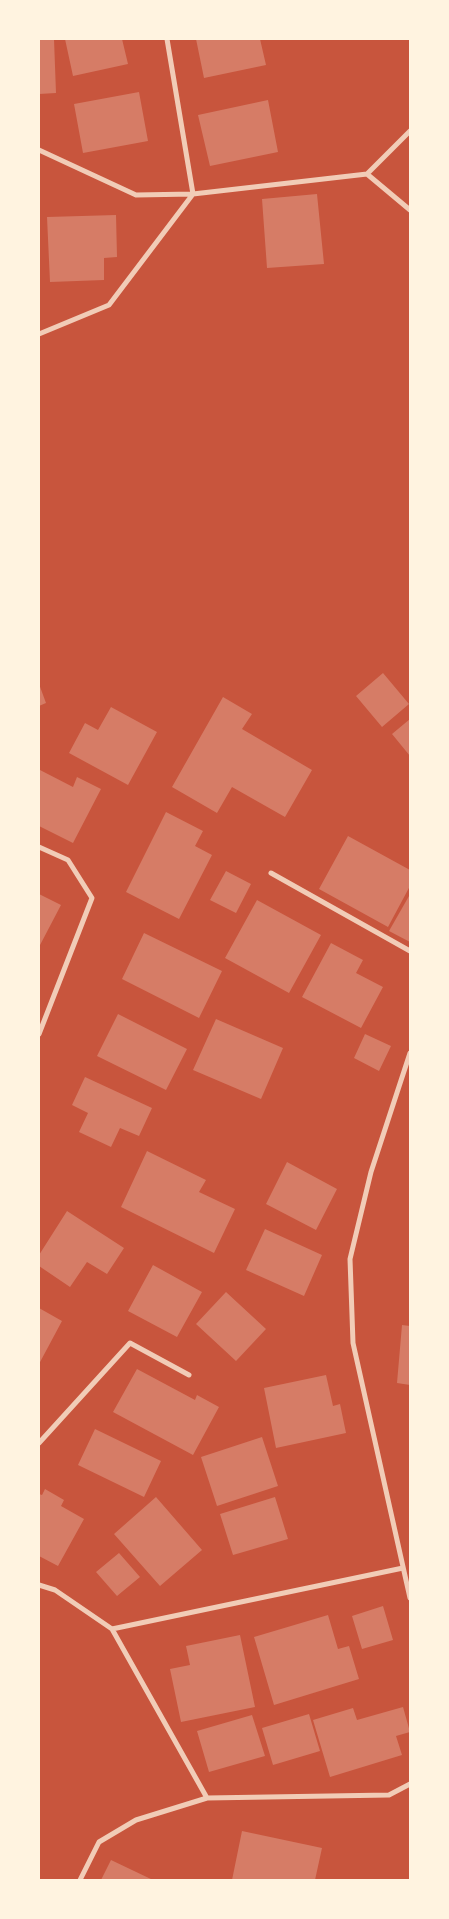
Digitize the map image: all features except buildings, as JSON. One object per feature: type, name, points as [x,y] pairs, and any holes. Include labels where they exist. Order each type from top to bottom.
[{"type":"street","points":[[39,334],[109,305],[193,194],[167,39]]},
{"type":"street","points":[[39,150],[136,195],[193,194],[367,174],[410,131]]},
{"type":"street","points":[[367,174],[410,210]]},
{"type":"street","points":[[39,846],[68,860],[92,898],[39,1034]]},
{"type":"street","points":[[271,872],[410,951]]},
{"type":"street","points":[[410,1053],[371,1172],[350,1259],[353,1343],[410,1598]]},
{"type":"street","points":[[39,1443],[130,1343],[189,1375]]},
{"type":"street","points":[[112,1629],[403,1568]]},
{"type":"street","points":[[39,1585],[55,1590],[112,1629],[207,1798]]},
{"type":"street","points":[[80,1880],[99,1842],[136,1820],[207,1798],[389,1795],[410,1784]]}]
